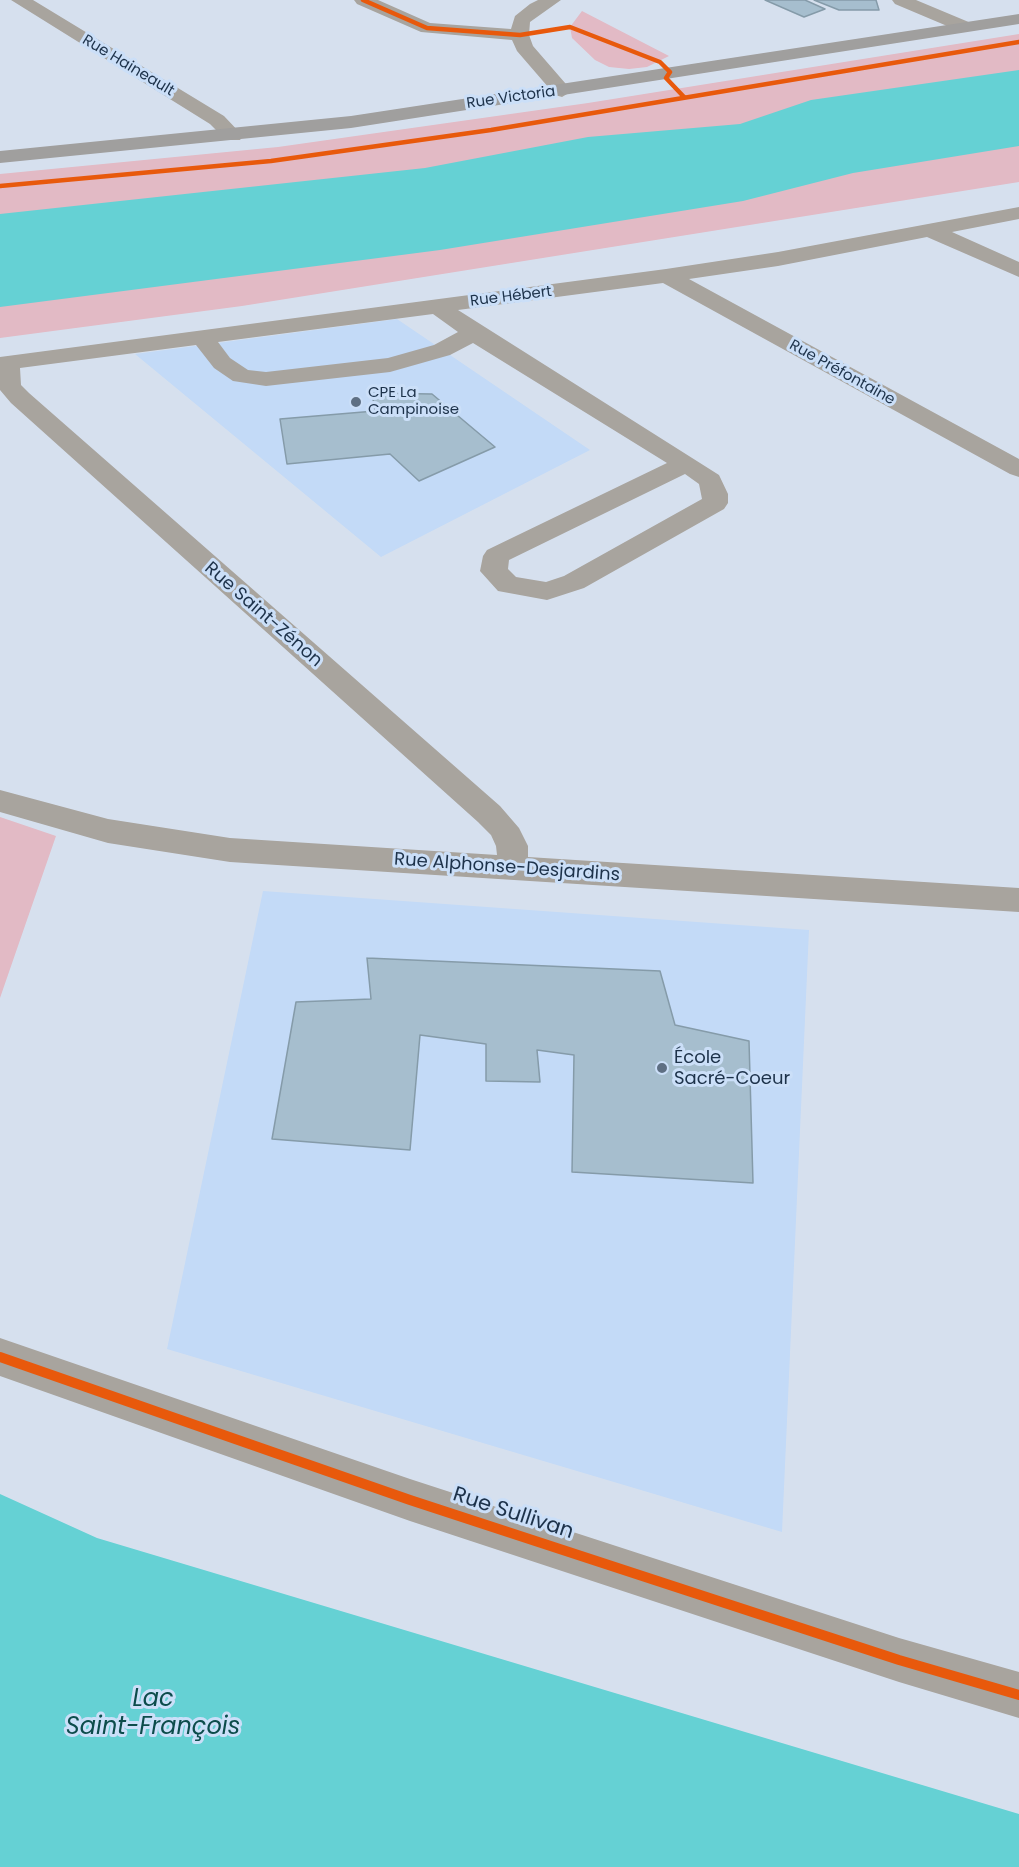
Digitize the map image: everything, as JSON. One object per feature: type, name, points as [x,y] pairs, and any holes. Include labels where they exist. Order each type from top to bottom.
[{"type":"main road","name":"Rue Victoria","points":[[0,157],[233,136],[351,122],[1019,19]]},
{"type":"street","name":"Rue Haineault","points":[[20,0],[202,111],[233,136]]},
{"type":"street","points":[[363,0],[427,28],[520,35]]},
{"type":"street","points":[[552,0],[536,8],[521,20],[520,35],[524,47],[562,91]]},
{"type":"street","points":[[901,0],[966,27]]},
{"type":"street","name":"Rue Hébert","points":[[4,363],[666,276],[933,231],[1019,213]]},
{"type":"street","points":[[933,231],[1019,270]]},
{"type":"street","name":"Rue Préfontaine","points":[[666,276],[1019,469]]},
{"type":"street","points":[[437,306],[474,333],[686,464],[710,480],[716,494],[715,503],[574,582],[547,591],[508,585],[494,571],[496,555],[686,464]]},
{"type":"street","points":[[202,337],[222,363],[241,375],[266,379],[390,365],[442,350],[474,333]]},
{"type":"street","name":"Rue Saint-Zénon","points":[[4,363],[9,386],[20,398],[489,814],[503,828],[513,846],[513,869]]},
{"type":"street","name":"Rue Alphonse-Desjardins","points":[[0,801],[108,831],[230,850],[1019,900]]},
{"type":"street","name":"Rue Sullivan","points":[[0,1357],[410,1500],[888,1656],[1019,1695]]},
{"type":"shaded area","points":[[582,11],[669,56],[647,67],[629,69],[609,67],[595,60],[572,38],[570,27]]},
{"type":"shaded area","points":[[1019,34],[1019,182],[242,306],[0,338],[0,174],[278,147],[588,103]]},
{"type":"shaded area","name":"CPE La Campinoise","points":[[397,319],[590,450],[381,557],[135,354]]},
{"type":"shaded area","points":[[0,817],[56,836],[0,998]]},
{"type":"shaded area","points":[[263,891],[809,930],[782,1532],[167,1349]]},
{"type":"water","points":[[1019,70],[1019,146],[853,173],[743,201],[440,250],[0,307],[0,214],[425,168],[588,137],[740,124],[811,100]]},
{"type":"water","name":"Lac Saint-François","points":[[0,1494],[97,1538],[1019,1814],[1019,1867],[0,1867]]},
{"type":"building","points":[[765,0],[805,0],[825,9],[804,17]]},
{"type":"building","points":[[814,0],[876,0],[879,10],[839,10]]},
{"type":"building","points":[[372,393],[432,394],[495,447],[419,481],[390,454],[287,464],[280,419],[375,411]]},
{"type":"building","name":"École Sacré-Coeur","points":[[367,958],[660,971],[675,1025],[749,1041],[753,1183],[572,1172],[574,1055],[537,1050],[540,1082],[486,1081],[486,1044],[420,1035],[410,1150],[272,1139],[296,1002],[371,999]]},
{"type":"cycle path","points":[[363,0],[427,28],[520,35],[570,27],[660,62],[670,72],[666,78],[684,97]]},
{"type":"cycle path","points":[[0,186],[271,161],[491,130],[1019,42]]},
{"type":"cycle path","points":[[0,1357],[410,1500],[899,1660],[1019,1695]]},
{"type":"place","name":"CPE La Campinoise","points":[[356,402]]},
{"type":"place","name":"École Sacré-Coeur","points":[[662,1068]]}]
